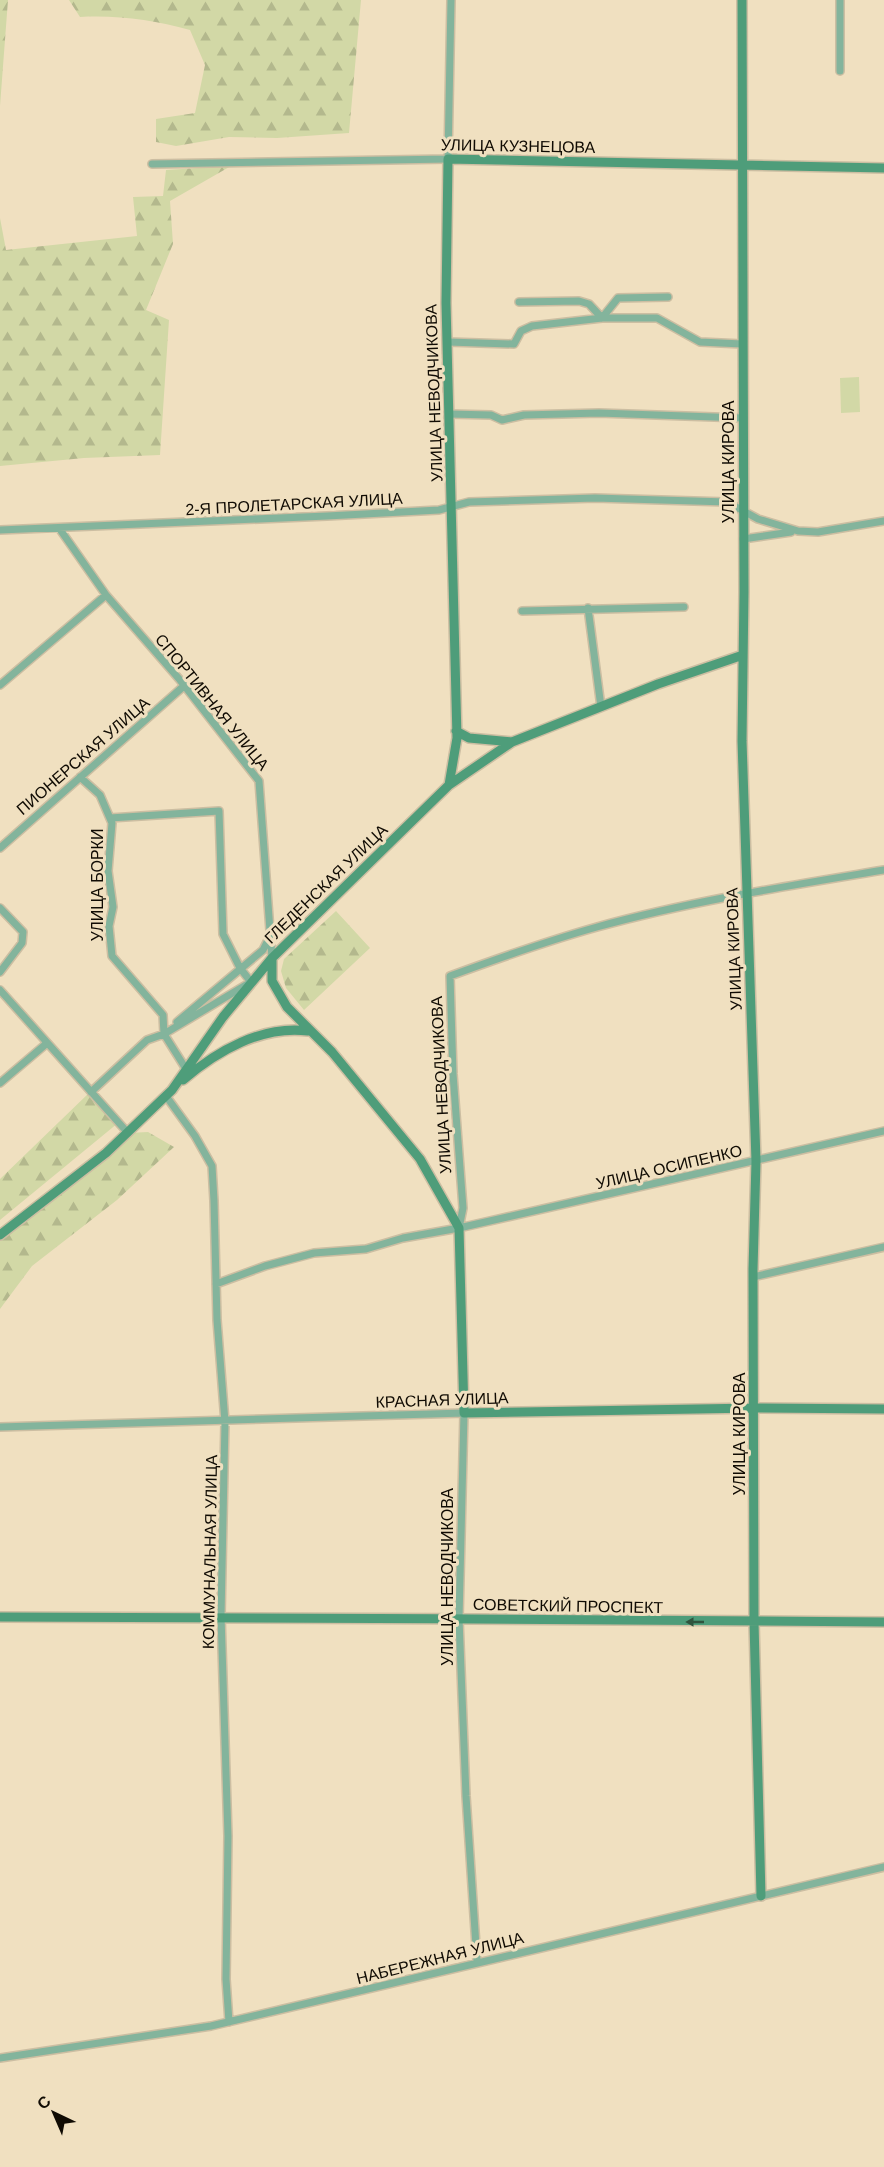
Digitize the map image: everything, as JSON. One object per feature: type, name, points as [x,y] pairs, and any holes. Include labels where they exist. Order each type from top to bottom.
[{"type":"main road","name":"УЛИЦА КИРОВА","points":[[742,0],[740,166],[743,418],[742,741],[756,1161],[753,1277],[754,1622],[761,1896]]},
{"type":"main road","name":"УЛИЦА КУЗНЕЦОВА","points":[[448,159],[884,168]]},
{"type":"main road","name":"УЛИЦА НЕВОДЧИКОВА","points":[[448,159],[449,414],[456,731],[449,785]]},
{"type":"main road","name":"ГЛЕДЕНСКАЯ УЛИЦА","points":[[0,1235],[75,1179],[169,1093],[250,982],[449,785],[512,742],[743,655]]},
{"type":"main road","points":[[456,731],[469,738],[512,742]]},
{"type":"main road","name":"УЛИЦА НЕВОДЧИКОВА","points":[[272,958],[271,970],[277,992],[308,1031],[332,1052],[420,1159],[459,1228],[464,1413]]},
{"type":"main road","points":[[169,1093],[194,1071],[237,1045],[281,1030],[308,1031]]},
{"type":"main road","name":"КРАСНАЯ УЛИЦА","points":[[464,1413],[754,1408],[884,1409]]},
{"type":"main road","name":"СОВЕТСКИЙ ПРОСПЕКТ","points":[[0,1617],[221,1616],[884,1622]]},
{"type":"street","name":"УЛИЦА НЕВОДЧИКОВА","points":[[448,159],[452,0]]},
{"type":"street","points":[[840,0],[840,71]]},
{"type":"street","name":"УЛИЦА КУЗНЕЦОВА","points":[[152,164],[448,159]]},
{"type":"street","points":[[602,318],[618,298],[668,297]]},
{"type":"street","points":[[519,302],[579,301],[588,304],[602,318]]},
{"type":"street","points":[[448,342],[514,344],[526,327],[602,318],[657,318],[700,342],[742,344]]},
{"type":"street","points":[[449,414],[491,415],[502,420],[524,415],[600,413],[743,418]]},
{"type":"street","name":"2-Я ПРОЛЕТАРСКАЯ УЛИЦА","points":[[0,530],[339,516],[452,508],[469,502],[595,498],[727,502],[764,522],[798,531]]},
{"type":"street","name":"2-Я ПРОЛЕТАРСКАЯ УЛИЦА","points":[[743,538],[798,531],[818,532],[884,520]]},
{"type":"street","name":"СПОРТИВНАЯ УЛИЦА","points":[[59,528],[106,595],[185,685],[259,781],[272,958]]},
{"type":"street","points":[[0,685],[106,595]]},
{"type":"street","points":[[522,611],[684,607]]},
{"type":"street","points":[[588,608],[601,707]]},
{"type":"street","name":"ПИОНЕРСКАЯ УЛИЦА","points":[[0,848],[185,685]]},
{"type":"street","name":"УЛИЦА БОРКИ","points":[[80,777],[100,795],[110,818],[108,871],[113,907],[109,926],[112,956],[143,989],[163,1016],[164,1034],[186,1069]]},
{"type":"street","name":"УЛИЦА БОРКИ","points":[[110,818],[219,811],[223,934],[240,969],[250,982]]},
{"type":"street","points":[[748,892],[884,870]]},
{"type":"street","name":"УЛИЦА НЕВОДЧИКОВА","points":[[459,1228],[463,1208],[453,1074],[450,976],[524,949],[599,927],[748,892]]},
{"type":"street","points":[[0,908],[23,932],[22,943],[0,972]]},
{"type":"street","points":[[164,1034],[262,950],[271,934]]},
{"type":"street","points":[[91,1092],[147,1040],[164,1034],[250,982]]},
{"type":"street","points":[[0,990],[46,1044],[128,1132]]},
{"type":"street","points":[[0,1083],[46,1044]]},
{"type":"street","name":"КОММУНАЛЬНАЯ УЛИЦА","points":[[169,1093],[212,1166],[216,1284],[225,1422],[221,1616],[228,1836],[226,1979],[229,2022]]},
{"type":"street","name":"УЛИЦА ОСИПЕНКО","points":[[216,1284],[265,1266],[314,1252],[366,1249],[404,1238],[459,1228],[884,1131]]},
{"type":"street","points":[[753,1277],[884,1247]]},
{"type":"street","name":"УЛИЦА НЕВОДЧИКОВА","points":[[464,1413],[459,1619],[466,1796],[477,1962]]},
{"type":"street","name":"КРАСНАЯ УЛИЦА","points":[[0,1427],[464,1413]]},
{"type":"street","name":"НАБЕРЕЖНАЯ УЛИЦА","points":[[0,2058],[229,2022],[884,1867]]},
{"type":"green space","points":[[0,0],[8,0],[0,106]]},
{"type":"green space","points":[[69,0],[361,0],[349,133],[277,138],[229,137],[176,146],[156,142],[156,119],[195,113],[205,65],[190,30],[136,19],[80,17]]},
{"type":"green space","points":[[231,166],[170,201],[173,244],[146,310],[169,320],[160,455],[84,458],[0,466],[0,218],[6,250],[137,236],[133,197],[163,196],[166,170]]},
{"type":"green space","points":[[859,377],[860,412],[841,413],[840,378]]},
{"type":"green space","points":[[336,911],[370,948],[304,1010],[286,988],[281,971],[284,959]]},
{"type":"green space","points":[[90,1092],[118,1123],[0,1220],[0,1179]]},
{"type":"green space","points":[[148,1132],[174,1147],[117,1200],[32,1266],[0,1309],[0,1235],[128,1133]]}]
